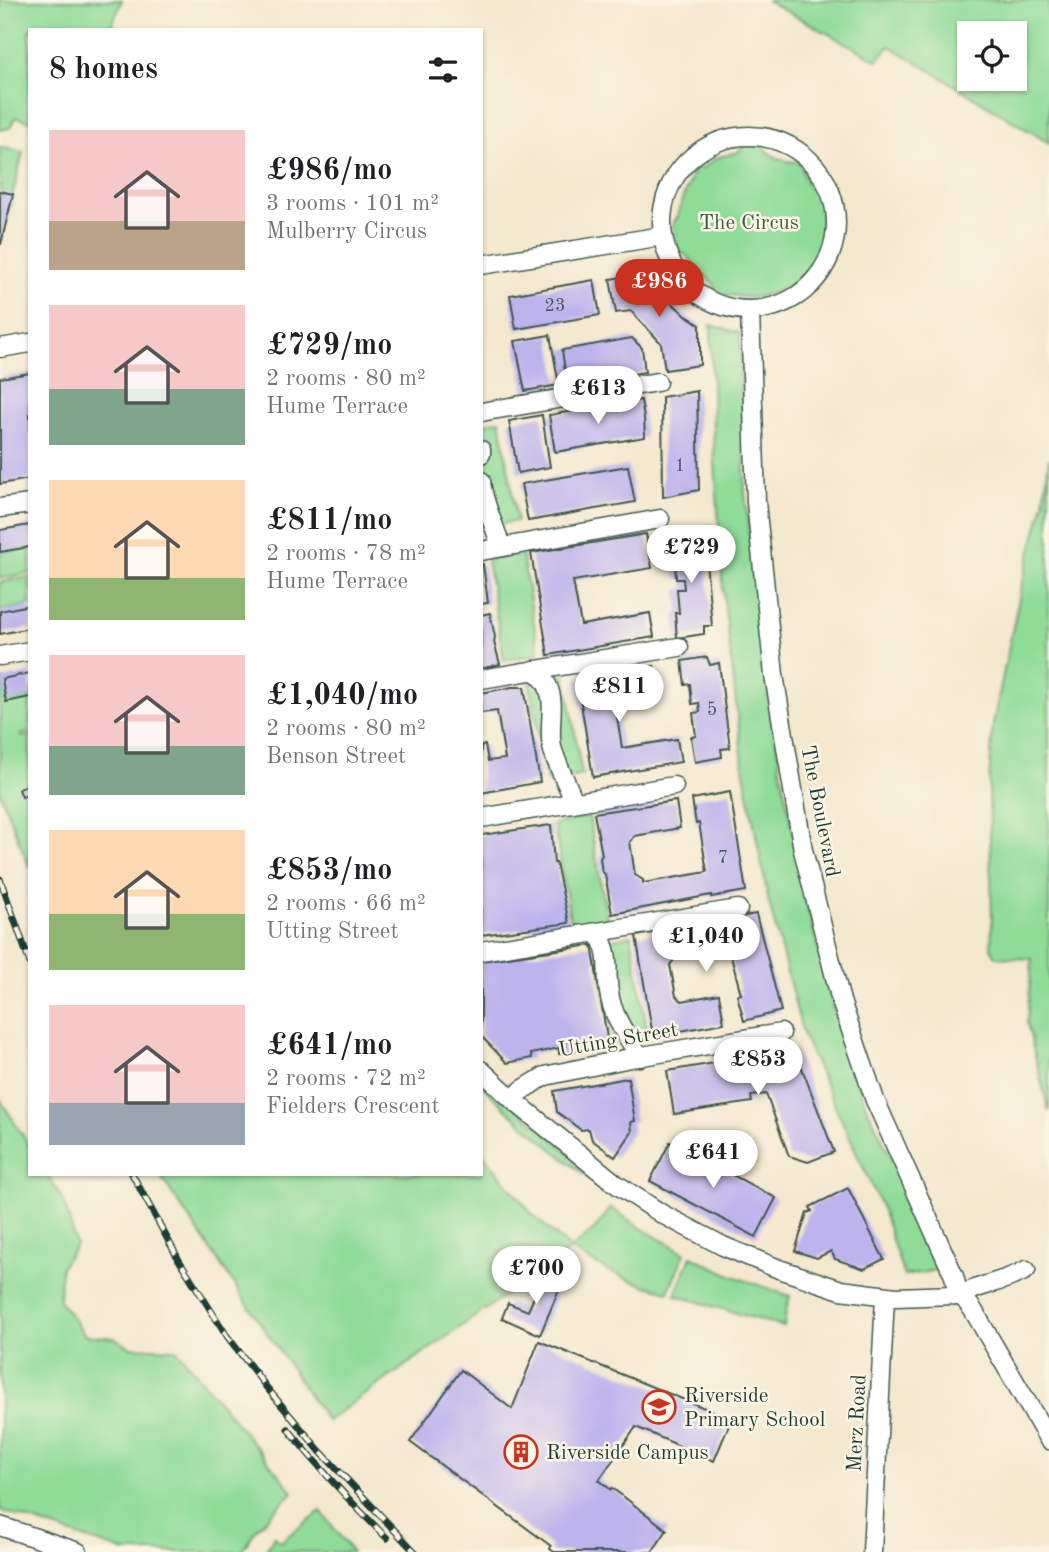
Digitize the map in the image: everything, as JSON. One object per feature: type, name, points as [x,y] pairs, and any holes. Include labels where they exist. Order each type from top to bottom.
[{"type":"street","points":[[753,135],[781,141],[807,157],[825,178],[835,205],[836,231],[831,256],[817,278],[798,295],[775,306],[750,310],[725,307],[702,297],[684,281],[670,260],[663,236],[663,210],[670,186],[684,164],[704,148],[728,138],[753,135]]},
{"type":"street","points":[[483,265],[663,236]]},
{"type":"street","name":"The Boulevard","points":[[750,310],[756,502],[774,675],[803,850],[841,1001],[875,1100],[954,1276],[959,1296]]},
{"type":"street","points":[[0,348],[28,343]]},
{"type":"street","points":[[483,412],[657,382]]},
{"type":"street","points":[[483,492],[501,547]]},
{"type":"street","points":[[0,508],[28,504]]},
{"type":"street","points":[[483,551],[660,519]]},
{"type":"street","points":[[483,679],[679,647]]},
{"type":"street","points":[[0,656],[28,650]]},
{"type":"street","points":[[534,670],[548,684],[551,697],[552,745],[574,803]]},
{"type":"street","points":[[483,818],[674,786]]},
{"type":"street","points":[[483,951],[738,909]]},
{"type":"street","points":[[597,933],[604,944],[608,959],[609,991],[615,1015],[640,1057]]},
{"type":"street","name":"Utting Street","points":[[513,1100],[522,1090],[545,1076],[781,1034]]},
{"type":"street","points":[[483,1072],[513,1100],[616,1184],[681,1225],[723,1246],[841,1290],[885,1297],[948,1294],[964,1298],[1049,1440]]},
{"type":"street","points":[[959,1296],[1026,1270]]},
{"type":"street","name":"Merz Road","points":[[872,1552],[885,1297]]},
{"type":"street","points":[[0,1525],[78,1552]]},
{"type":"green space","points":[[0,0],[122,0],[111,28],[28,28],[28,120],[15,117],[10,128],[0,130]]},
{"type":"green space","points":[[766,0],[1049,0],[1049,143],[964,91],[1027,91],[1027,21],[957,21],[957,87],[890,46],[877,60]]},
{"type":"green space","name":"The Circus","points":[[744,145],[763,146],[778,158],[797,161],[810,187],[823,201],[825,219],[821,249],[807,271],[787,287],[762,296],[749,297],[725,295],[716,290],[714,283],[698,271],[688,256],[678,251],[673,223],[696,168],[703,168],[716,158],[738,152]]},
{"type":"green space","points":[[0,147],[23,152],[7,218],[0,216]]},
{"type":"green space","points":[[711,325],[740,333],[745,493],[760,634],[780,767],[808,909],[836,1019],[867,1108],[942,1269],[904,1276],[881,1206],[804,1038],[769,903],[744,772],[723,590],[713,430]]},
{"type":"green space","points":[[500,420],[517,521],[483,527],[483,424]]},
{"type":"green space","points":[[1049,458],[1049,1112],[1027,1023],[1032,959],[996,957],[991,948],[989,782],[993,724],[1021,588],[1044,502]]},
{"type":"green space","points":[[28,547],[28,573],[0,578],[0,552]]},
{"type":"green space","points":[[522,553],[539,654],[504,660],[487,560]]},
{"type":"green space","points":[[28,577],[28,605],[0,611],[0,582]]},
{"type":"green space","points":[[565,674],[582,775],[547,782],[529,682]]},
{"type":"green space","points":[[2,679],[6,701],[28,697],[28,732],[21,734],[22,737],[28,736],[28,864],[0,793]]},
{"type":"green space","points":[[589,817],[607,918],[571,924],[554,824]]},
{"type":"green space","points":[[631,935],[648,1036],[613,1043],[596,943]]},
{"type":"green space","points":[[483,1079],[604,1183],[601,1187],[555,1151],[483,1087]]},
{"type":"green space","points":[[0,1099],[28,1144],[28,1176],[48,1176],[64,1202],[76,1245],[61,1267],[59,1300],[85,1335],[115,1338],[130,1347],[176,1349],[293,1492],[258,1527],[241,1552],[126,1552],[0,1510]]},
{"type":"green space","points":[[483,1154],[532,1214],[571,1249],[327,1421],[160,1176],[483,1176]]},
{"type":"green space","points":[[611,1208],[685,1253],[668,1292],[618,1275],[571,1249],[594,1230]]},
{"type":"green space","points":[[691,1256],[733,1276],[790,1296],[784,1327],[675,1295]]},
{"type":"green space","points":[[321,1511],[352,1552],[265,1552],[274,1536],[280,1542]]},
{"type":"building","points":[[0,191],[13,194],[1,244],[0,244]]},
{"type":"building","points":[[651,272],[670,301],[700,325],[700,365],[665,370],[661,343],[631,311],[616,313],[610,279]]},
{"type":"building","points":[[594,280],[600,315],[516,329],[510,295]]},
{"type":"building","points":[[550,335],[559,385],[525,391],[515,341]]},
{"type":"building","points":[[632,338],[642,348],[645,372],[567,385],[562,350]]},
{"type":"building","points":[[28,373],[28,479],[0,484],[0,378]]},
{"type":"building","points":[[697,391],[699,490],[663,497],[662,397]]},
{"type":"building","points":[[641,400],[645,437],[555,452],[549,415]]},
{"type":"building","points":[[542,415],[550,467],[518,473],[509,421]]},
{"type":"building","points":[[628,466],[635,502],[528,521],[521,484]]},
{"type":"building","points":[[28,525],[28,547],[0,552],[0,530]]},
{"type":"building","points":[[693,532],[696,541],[704,540],[712,626],[704,626],[704,634],[677,638],[677,589],[684,589],[683,579],[676,579],[675,559],[671,560],[669,537]]},
{"type":"building","points":[[646,534],[652,568],[573,581],[581,625],[650,613],[654,637],[548,655],[531,553]]},
{"type":"building","points":[[483,564],[488,603],[483,604]]},
{"type":"building","points":[[28,605],[28,628],[0,634],[0,611]]},
{"type":"building","points":[[490,613],[500,664],[483,668],[483,615]]},
{"type":"building","points":[[707,657],[710,665],[719,663],[730,748],[721,749],[722,757],[695,762],[691,737],[696,736],[693,713],[700,712],[699,703],[692,704],[690,684],[685,685],[682,661]]},
{"type":"building","points":[[654,666],[659,691],[614,698],[622,748],[677,739],[681,762],[593,777],[577,679]]},
{"type":"building","points":[[28,673],[28,697],[6,702],[2,679]]},
{"type":"building","points":[[524,687],[540,782],[483,793],[483,746],[488,761],[505,759],[497,711],[483,713],[483,693]]},
{"type":"building","points":[[28,785],[28,795],[22,797],[19,789]]},
{"type":"building","points":[[730,792],[746,891],[612,914],[605,874],[602,872],[602,855],[594,813],[676,801],[680,828],[635,836],[630,842],[635,875],[643,880],[643,883],[707,872],[692,799]]},
{"type":"building","points":[[551,825],[554,863],[569,923],[483,935],[483,835]]},
{"type":"building","points":[[756,914],[781,1011],[744,1021],[737,995],[741,994],[727,942],[675,951],[676,957],[670,965],[676,996],[682,1001],[719,994],[724,1023],[653,1036],[636,936]]},
{"type":"building","points":[[592,945],[608,1044],[559,1054],[559,1048],[531,1054],[532,1058],[507,1063],[483,1038],[483,961]]},
{"type":"building","points":[[795,1050],[834,1152],[808,1162],[789,1156],[766,1094],[751,1096],[752,1102],[674,1114],[667,1071],[745,1058],[747,1069],[757,1067],[754,1059]]},
{"type":"building","points":[[628,1078],[635,1121],[631,1122],[632,1132],[615,1157],[592,1140],[589,1129],[581,1130],[557,1112],[554,1091]]},
{"type":"building","points":[[670,1142],[776,1198],[756,1237],[650,1181]]},
{"type":"building","points":[[848,1188],[884,1259],[864,1269],[835,1259],[831,1251],[817,1258],[795,1251],[807,1213],[812,1211],[810,1207]]},
{"type":"building","points":[[545,1272],[563,1280],[540,1335],[502,1318],[508,1303],[528,1311]]},
{"type":"building","name":"Riverside Campus","points":[[539,1341],[717,1413],[714,1418],[729,1425],[714,1461],[636,1427],[599,1480],[667,1530],[652,1552],[554,1552],[550,1549],[551,1546],[410,1442],[461,1370],[512,1409]]},
{"type":"railway","points":[[0,879],[28,957]]},
{"type":"railway","points":[[133,1176],[179,1260],[227,1336],[319,1450],[415,1552]]},
{"type":"railway","points":[[288,1429],[336,1485],[387,1538]]},
{"type":"place","name":"Riverside Primary School","points":[[659,1407]]},
{"type":"place","name":"Riverside Campus","points":[[521,1452]]}]
